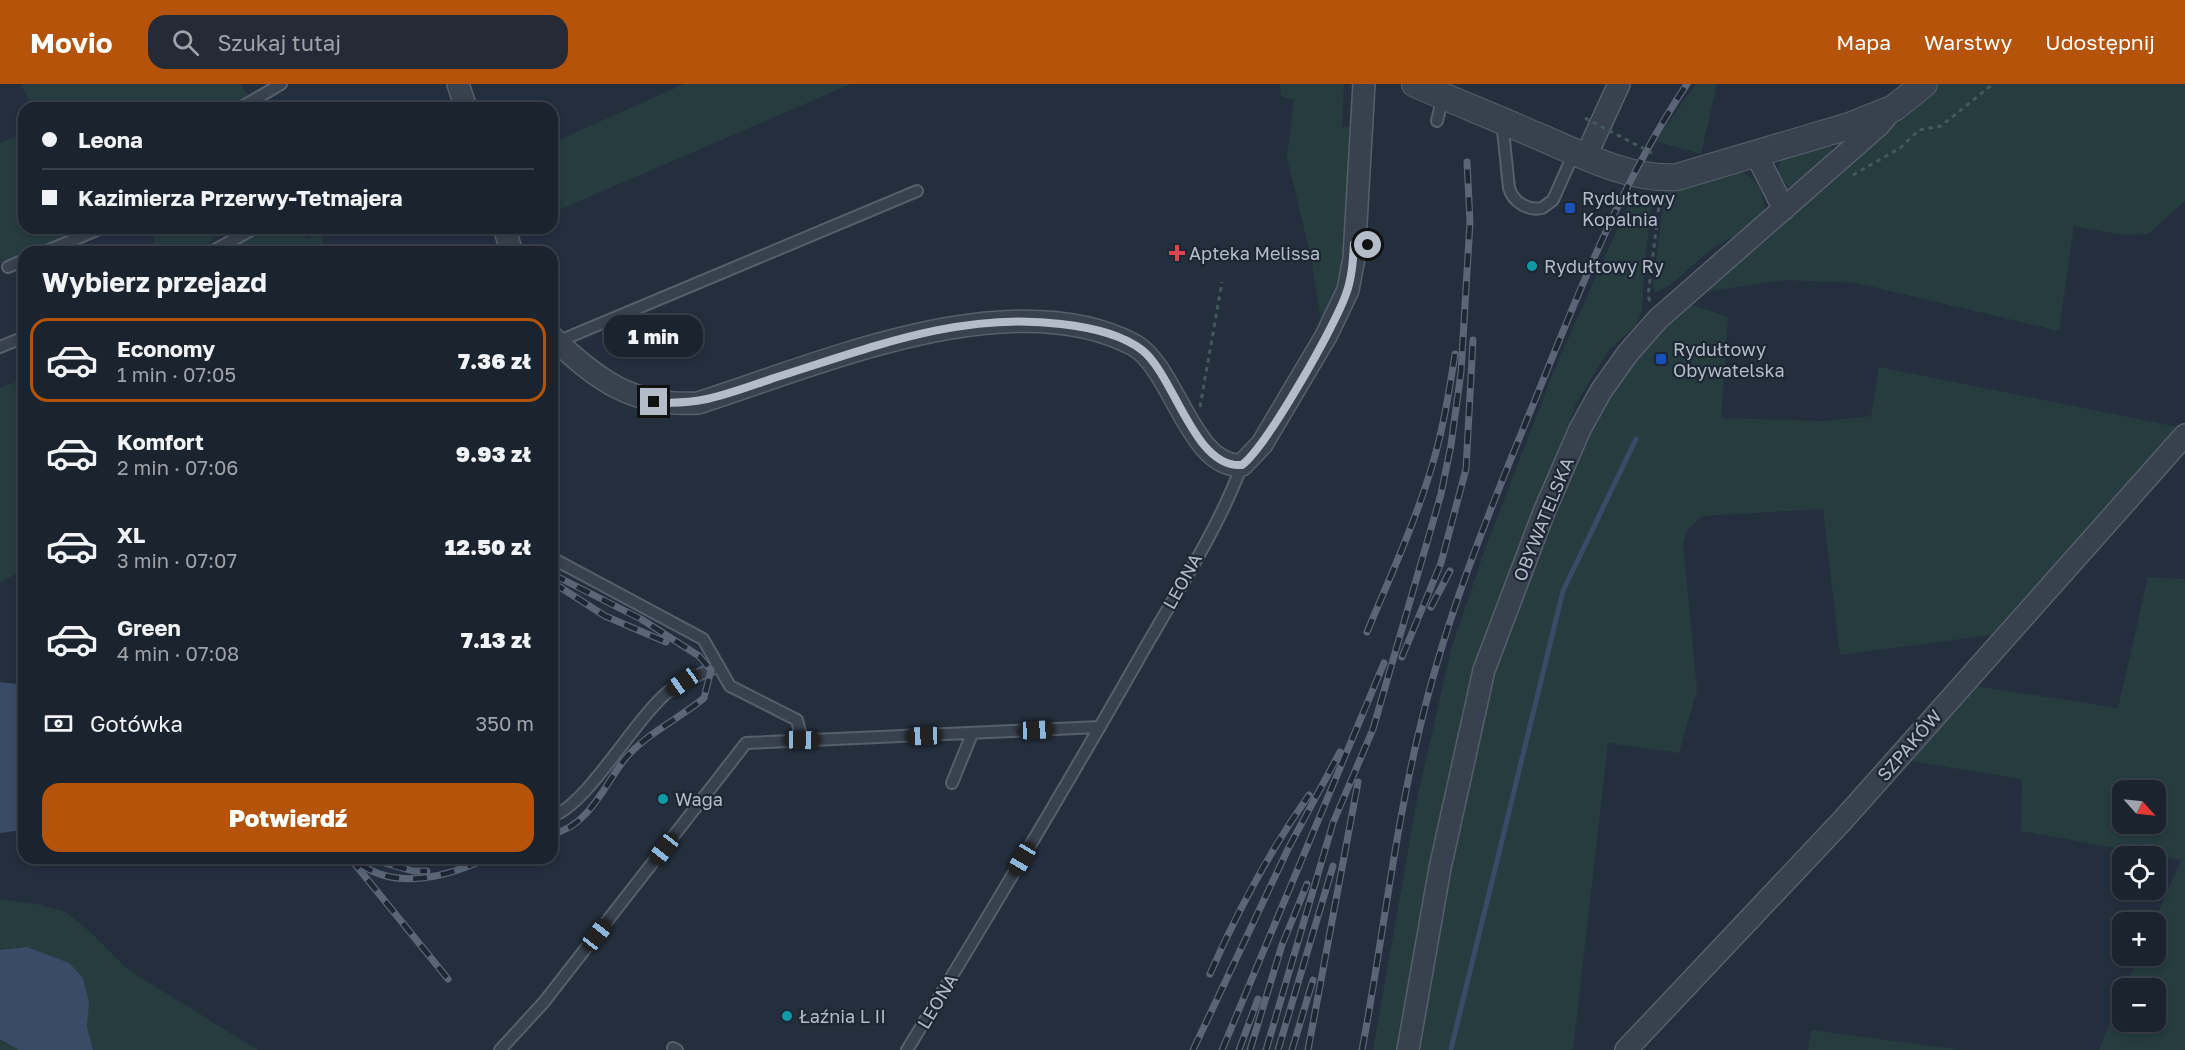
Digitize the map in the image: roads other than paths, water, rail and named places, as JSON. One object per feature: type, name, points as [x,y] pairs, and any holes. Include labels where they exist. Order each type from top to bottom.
[{"type":"street","points":[[458,84],[464,102]]},
{"type":"street","name":"LEONA","points":[[1242,465],[1262,444],[1341,306],[1352,272],[1364,84]]},
{"type":"street","name":"OBYWATELSKA","points":[[1415,84],[1581,154],[1633,172],[1662,178],[1677,177],[1850,126],[1894,108]]},
{"type":"street","points":[[1581,154],[1619,84]]},
{"type":"street","name":"OBYWATELSKA","points":[[1408,1050],[1440,868],[1484,670],[1544,512],[1580,429],[1615,372],[1658,319],[1879,125],[1894,108],[1924,84]]},
{"type":"street","points":[[1756,154],[1784,209]]},
{"type":"street","points":[[558,342],[580,365],[627,393],[654,402],[677,404],[698,403],[933,329],[991,322],[1059,324],[1104,332],[1143,351],[1206,448],[1227,465],[1242,465]]},
{"type":"street","name":"SZPAKÓW","points":[[1626,1050],[1843,820],[2185,435]]},
{"type":"lane","points":[[250,102],[281,84]]},
{"type":"lane","points":[[1437,121],[1443,96]]},
{"type":"lane","points":[[1502,120],[1509,188],[1514,198],[1525,206],[1542,208],[1553,200],[1581,154]]},
{"type":"lane","points":[[558,338],[917,191]]},
{"type":"lane","points":[[58,246],[88,234]]},
{"type":"lane","points":[[222,246],[244,234]]},
{"type":"lane","points":[[1354,244],[1376,246]]},
{"type":"lane","points":[[8,267],[18,263]]},
{"type":"lane","points":[[0,347],[18,340]]},
{"type":"lane","name":"LEONA","points":[[907,1050],[1100,727],[1195,559],[1233,488],[1242,465]]},
{"type":"lane","points":[[558,561],[703,639],[730,686],[797,720],[802,740]]},
{"type":"lane","points":[[558,812],[575,802],[668,692],[683,682],[719,666]]},
{"type":"lane","points":[[500,1050],[544,1002],[746,742],[1100,727]]},
{"type":"lane","points":[[952,783],[972,734]]},
{"type":"water","points":[[0,682],[18,684],[18,831],[0,833]]},
{"type":"water","points":[[27,947],[69,963],[83,978],[89,1002],[87,1027],[93,1050],[19,1050],[0,1039],[0,950]]},
{"type":"waterway","points":[[1451,1049],[1563,591],[1636,439]]},
{"type":"railway","points":[[1362,1050],[1413,756],[1446,633],[1505,474],[1604,235],[1642,158],[1687,84]]},
{"type":"railway","points":[[1266,1050],[1333,823],[1373,729],[1441,494],[1451,445],[1461,372],[1470,222],[1467,162]]},
{"type":"railway","points":[[1402,657],[1441,563],[1466,469],[1473,340]]},
{"type":"railway","points":[[1367,632],[1410,529],[1432,466],[1443,425],[1455,354]]},
{"type":"railway","points":[[1431,607],[1450,571]]},
{"type":"railway","points":[[558,577],[641,619],[699,656],[711,670],[704,698],[652,734],[632,751],[585,814],[576,823],[558,832]]},
{"type":"railway","points":[[558,586],[605,616],[666,642]]},
{"type":"railway","points":[[1222,1050],[1384,663]]},
{"type":"railway","points":[[1193,1050],[1289,847],[1340,752]]},
{"type":"railway","points":[[1308,1050],[1358,782]]},
{"type":"railway","points":[[1210,974],[1255,882],[1309,795]]},
{"type":"railway","points":[[355,864],[448,979]]},
{"type":"railway","points":[[360,864],[375,872],[407,879],[440,875],[475,864]]},
{"type":"railway","points":[[388,864],[413,871],[427,871]]},
{"type":"railway","points":[[1278,1050],[1333,866]]},
{"type":"railway","points":[[1250,1050],[1282,945],[1307,884]]},
{"type":"railway","points":[[1292,1050],[1313,980]]},
{"type":"railway","points":[[1239,1050],[1258,999]]},
{"type":"place","name":"Rydułtowy Kopalnia","points":[[1570,208]]},
{"type":"place","name":"Apteka Melissa","points":[[1177,253]]},
{"type":"place","name":"Rydułtowy Ry","points":[[1532,266]]},
{"type":"place","name":"Rydułtowy Obywatelska","points":[[1661,359]]},
{"type":"place","name":"Waga","points":[[663,799]]},
{"type":"place","name":"Łaźnia L II","points":[[787,1016]]}]
